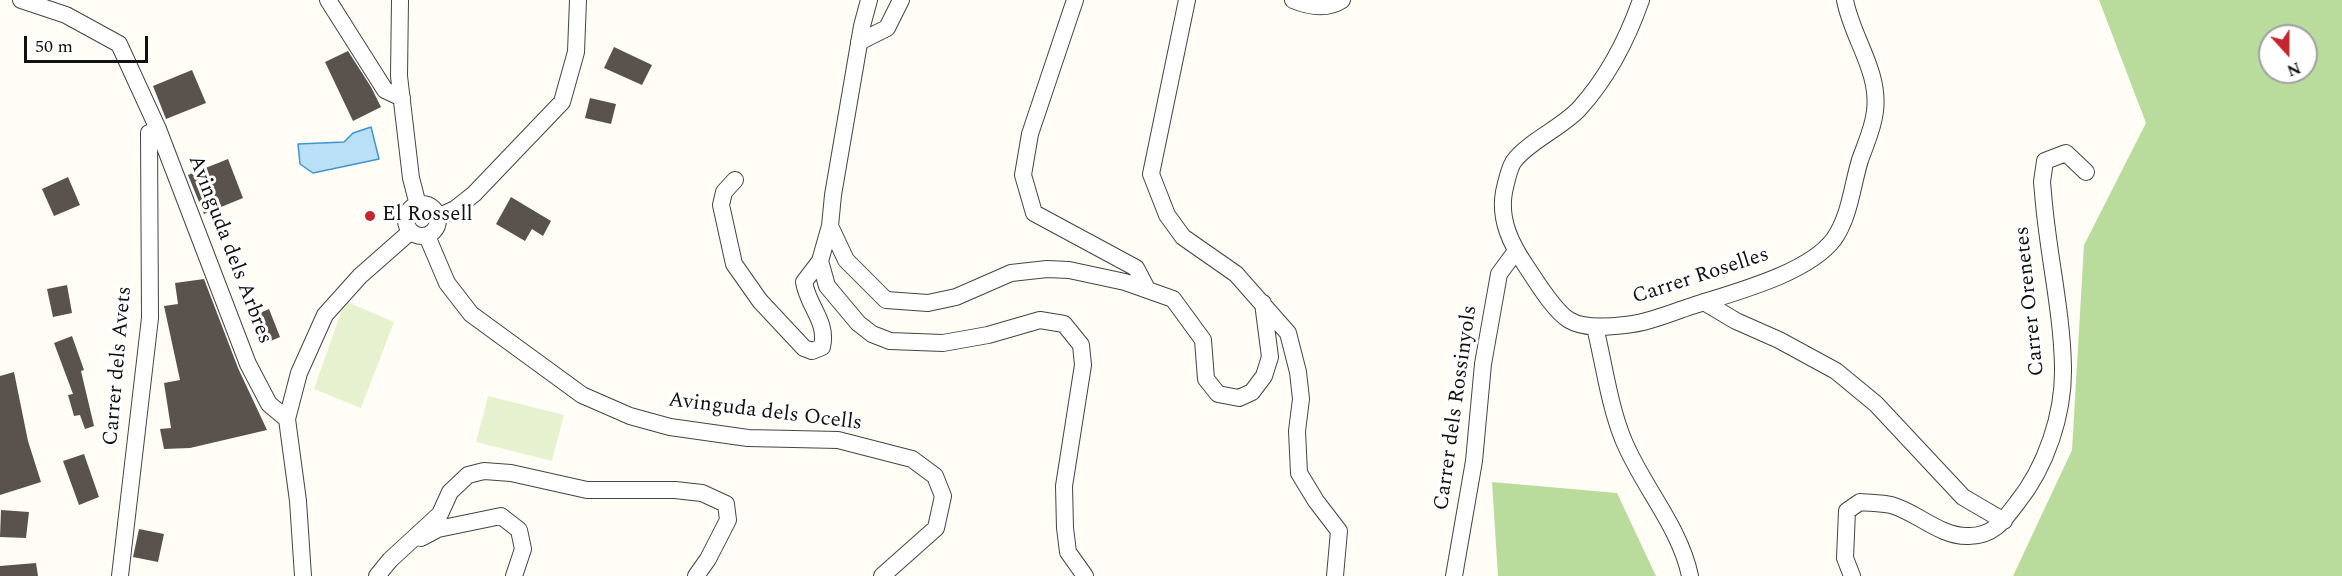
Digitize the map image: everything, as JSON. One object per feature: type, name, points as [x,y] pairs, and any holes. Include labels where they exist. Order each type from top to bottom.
[{"type":"street","name":"Avinguda dels Arbres","points":[[21,0],[66,15],[119,44],[158,129],[249,364],[269,404],[287,419]]},
{"type":"street","points":[[328,0],[385,90],[402,98]]},
{"type":"street","points":[[400,0],[399,76],[411,178],[418,205]]},
{"type":"street","points":[[438,217],[455,209],[474,194],[562,102],[576,52],[578,0]]},
{"type":"street","points":[[735,180],[724,192],[721,205],[734,264],[760,301],[804,348],[812,351],[822,347],[825,334],[806,295],[804,282],[820,261],[830,226],[832,195],[868,0]]},
{"type":"street","points":[[859,42],[887,28],[901,0]]},
{"type":"street","points":[[1076,0],[1030,134],[1023,176],[1034,213],[1136,268],[1147,289]]},
{"type":"street","points":[[1187,0],[1151,174],[1167,215],[1183,237],[1236,274],[1288,333],[1298,372],[1301,399],[1297,430],[1299,473],[1316,501],[1339,531],[1335,576]]},
{"type":"street","points":[[1293,0],[1331,7],[1342,0]]},
{"type":"street","name":"Carrer Roselles","points":[[1641,0],[1615,61],[1593,92],[1564,123],[1530,146],[1513,162],[1504,194],[1503,220],[1516,251],[1545,295],[1570,320],[1595,327],[1652,320],[1761,284],[1787,273],[1819,253],[1834,239],[1848,211],[1861,158],[1870,138],[1875,109],[1874,77],[1851,22],[1845,0]]},
{"type":"street","name":"Carrer dels Avets","points":[[120,576],[150,318],[149,133],[158,129]]},
{"type":"street","name":"Carrer Orenetes","points":[[1852,576],[1845,558],[1846,511],[1860,502],[1892,505],[1937,528],[1966,537],[1990,533],[2004,521],[2031,486],[2049,447],[2059,406],[2063,369],[2042,182],[2045,161],[2066,153],[2086,172]]},
{"type":"street","points":[[418,205],[429,206],[435,210],[438,217],[438,225],[427,236],[418,236],[410,232],[406,219],[408,212],[418,205]]},
{"type":"street","points":[[830,226],[846,260],[886,300],[928,303],[956,297],[1011,273],[1047,269],[1069,270],[1125,282],[1173,299],[1203,340],[1206,379],[1218,394],[1239,398],[1252,392],[1264,376],[1270,357],[1263,303]]},
{"type":"street","points":[[303,576],[298,501],[287,419],[299,373],[325,315],[360,276],[410,232]]},
{"type":"street","name":"Avinguda dels Ocells","points":[[427,236],[447,283],[471,314],[582,395],[630,416],[670,427],[748,438],[838,440],[912,459],[935,476],[943,496],[936,528],[882,576]]},
{"type":"street","name":"Carrer dels Rossinyols","points":[[1455,576],[1474,461],[1483,364],[1499,273],[1516,251]]},
{"type":"street","points":[[820,261],[827,286],[858,323],[872,334],[890,341],[943,343],[988,335],[1040,320],[1064,324],[1081,345],[1083,365],[1064,486],[1065,528],[1068,552],[1085,576]]},
{"type":"street","points":[[1704,302],[1736,321],[1779,340],[1836,371],[1876,404],[1963,497],[2004,521]]},
{"type":"street","points":[[1595,327],[1623,438],[1646,486],[1686,556],[1690,576]]},
{"type":"street","points":[[376,576],[440,514],[450,492],[468,475],[484,471],[511,473],[586,490],[665,490],[702,493],[726,504],[728,520],[708,559],[696,576]]},
{"type":"street","points":[[404,547],[438,529],[501,516],[519,530],[524,549],[514,576]]},
{"type":"green space","points":[[2099,0],[2342,0],[2342,576],[2013,576],[2072,450],[2084,245],[2146,123]]},
{"type":"green space","points":[[345,301],[394,322],[361,408],[314,389]]},
{"type":"green space","points":[[488,396],[564,415],[552,461],[476,442]]},
{"type":"green space","points":[[1492,482],[1617,493],[1656,576],[1498,576]]},
{"type":"water","points":[[371,127],[379,159],[313,173],[300,164],[298,144],[344,142],[353,133]]},
{"type":"building","points":[[614,47],[652,65],[642,85],[604,68]]},
{"type":"building","points":[[348,51],[381,107],[353,121],[325,62]]},
{"type":"building","points":[[192,70],[206,103],[166,119],[153,86]]},
{"type":"building","points":[[590,98],[616,104],[611,124],[585,118]]},
{"type":"building","points":[[228,159],[243,198],[204,214],[188,175]]},
{"type":"building","points":[[68,177],[80,205],[54,216],[42,189]]},
{"type":"building","points":[[511,197],[551,221],[543,236],[532,229],[525,241],[496,224]]},
{"type":"building","points":[[204,279],[238,368],[267,430],[190,448],[164,449],[160,429],[171,428],[164,383],[180,380],[164,306],[178,304],[175,283]]},
{"type":"building","points":[[67,285],[72,313],[53,317],[47,289]]},
{"type":"building","points":[[269,309],[280,337],[266,343],[255,315]]},
{"type":"building","points":[[72,336],[84,370],[81,371],[94,426],[85,429],[80,415],[74,416],[68,395],[73,394],[54,343]]},
{"type":"building","points":[[14,372],[28,441],[41,482],[0,495],[0,376]]},
{"type":"building","points":[[84,454],[99,497],[79,505],[63,461]]},
{"type":"building","points":[[1,510],[29,512],[26,538],[0,537]]},
{"type":"building","points":[[139,529],[164,534],[158,562],[133,557]]},
{"type":"building","points":[[36,563],[38,576],[0,576],[0,566]]},
{"type":"place","name":"El Rossell","points":[[370,216]]}]
